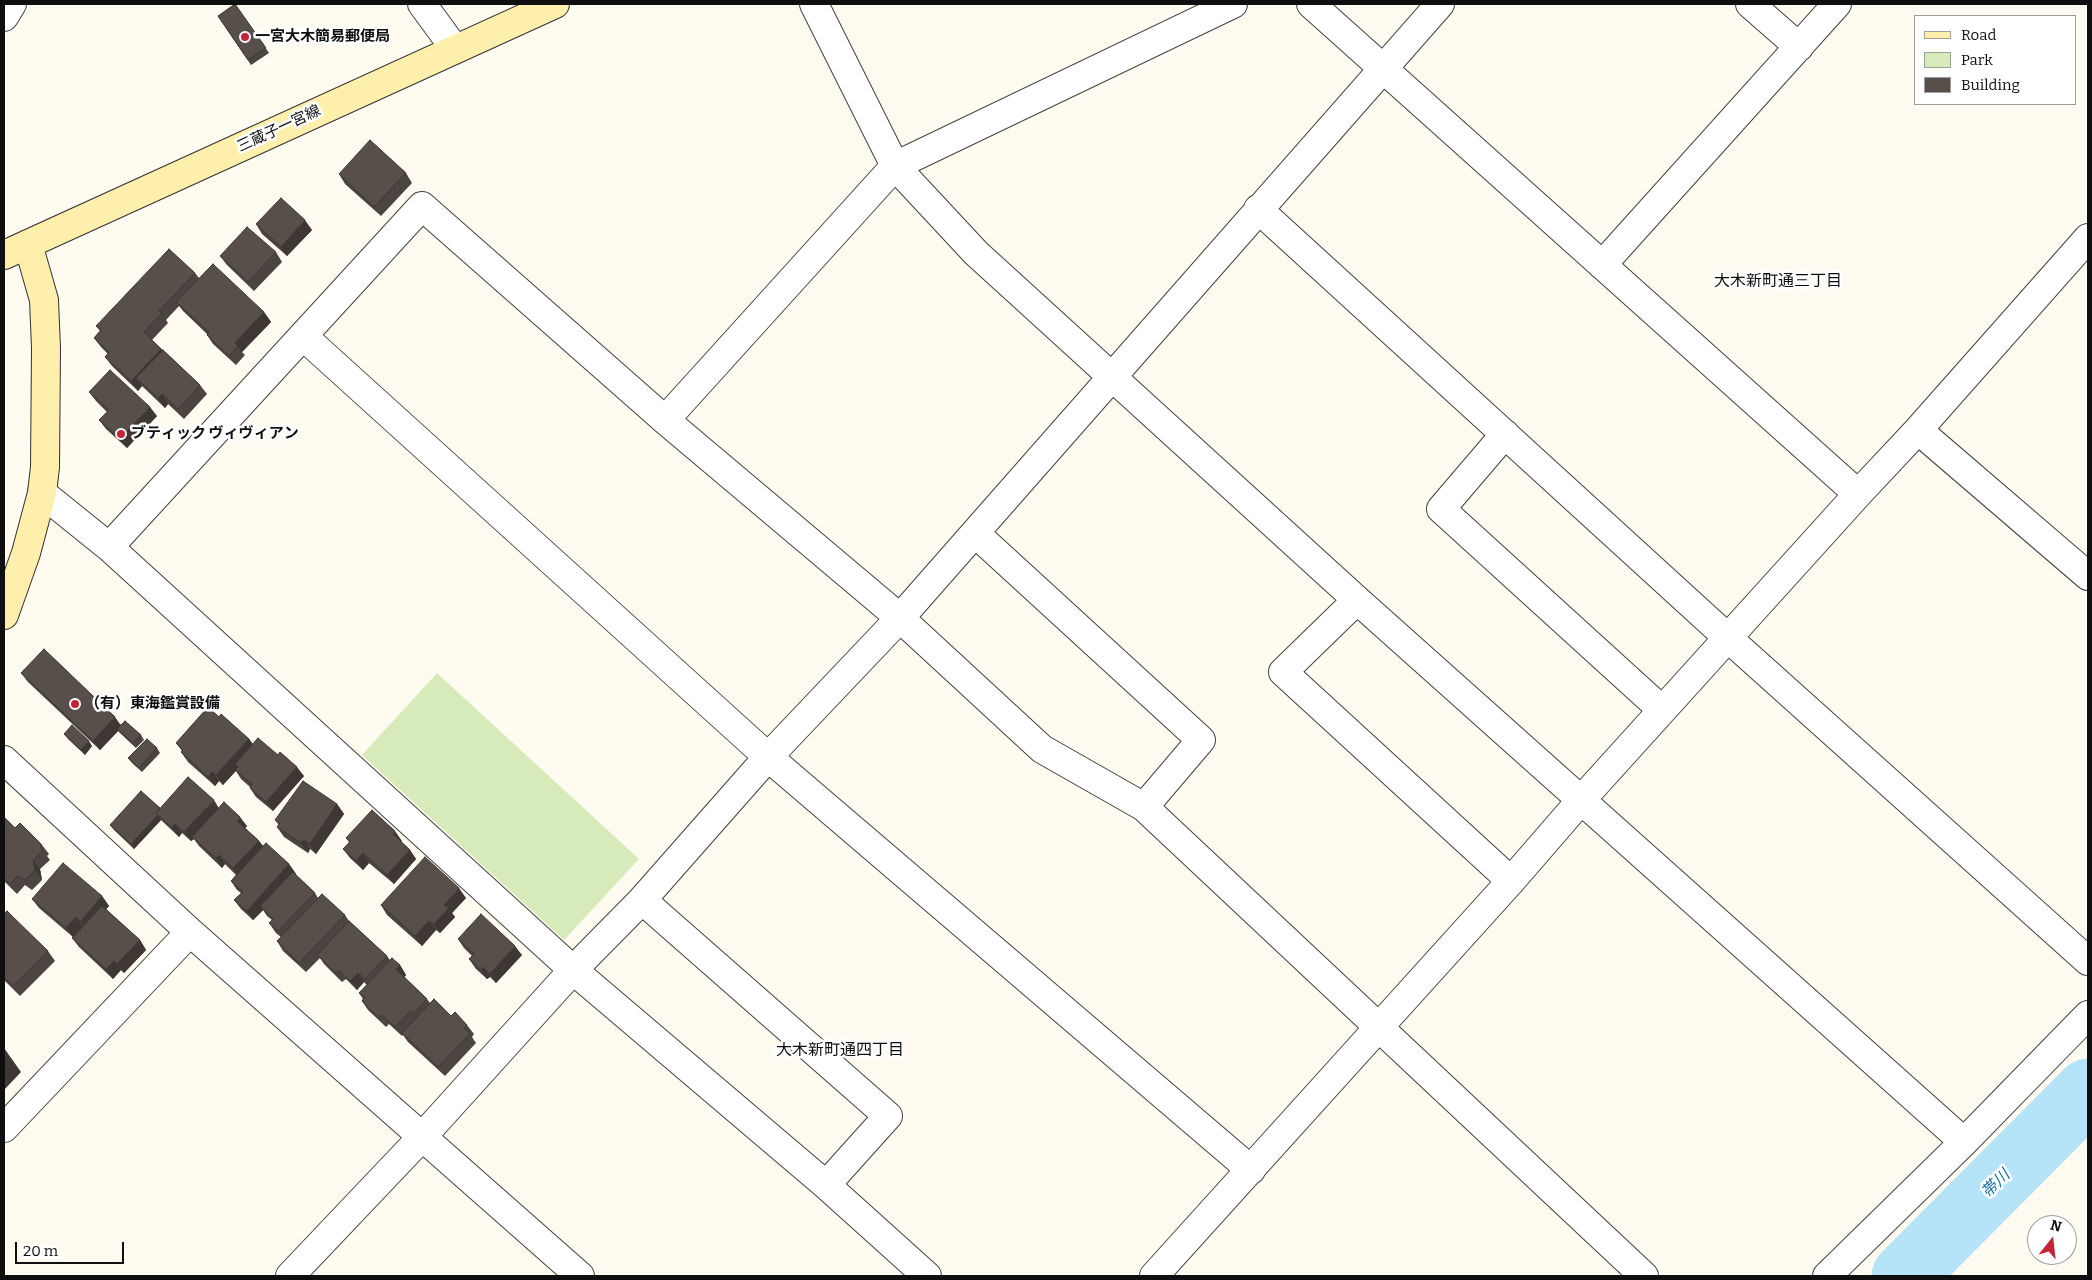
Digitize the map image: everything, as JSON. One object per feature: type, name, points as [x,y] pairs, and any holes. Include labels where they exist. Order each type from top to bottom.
[{"type":"main road","name":"三蔵子一宮線","points":[[4,255],[554,4]]},
{"type":"main road","points":[[4,615],[26,553],[42,493],[45,467],[46,348],[44,300],[28,244]]},
{"type":"street","points":[[4,17],[12,4]]},
{"type":"street","points":[[422,4],[455,49]]},
{"type":"street","points":[[814,4],[895,166],[976,253],[1357,600],[1964,1142]]},
{"type":"street","points":[[665,420],[895,166],[1233,4]]},
{"type":"street","points":[[1311,4],[1858,494]]},
{"type":"street","points":[[290,1276],[422,1137],[574,970],[642,900],[768,757],[900,618],[1381,68],[1440,4]]},
{"type":"street","points":[[1750,4],[1799,47]]},
{"type":"street","points":[[1602,265],[1837,4]]},
{"type":"street","points":[[109,547],[422,206],[665,420],[900,618],[1042,749],[1144,807],[1644,1276]]},
{"type":"street","points":[[1258,209],[1728,638],[2088,961]]},
{"type":"street","points":[[1154,1276],[1511,881],[1662,710],[1918,430],[2088,238]]},
{"type":"street","points":[[303,336],[768,757],[1251,1170]]},
{"type":"street","points":[[1918,430],[2088,576]]},
{"type":"street","points":[[1505,434],[1441,509],[1662,710]]},
{"type":"street","points":[[42,493],[109,547],[574,970],[826,1185],[927,1276]]},
{"type":"street","points":[[975,533],[1201,740],[1144,807]]},
{"type":"street","points":[[1357,600],[1283,672],[1511,881]]},
{"type":"street","points":[[4,760],[190,932],[580,1276]]},
{"type":"street","points":[[642,900],[888,1116],[826,1185]]},
{"type":"street","points":[[4,1128],[190,932]]},
{"type":"street","points":[[1827,1276],[1964,1142],[2088,1015]]},
{"type":"green space","points":[[437,673],[639,859],[564,940],[362,755]]},
{"type":"building","points":[[235,4],[266,48],[248,60],[218,16]]},
{"type":"building","points":[[370,140],[406,173],[374,207],[339,174]]},
{"type":"building","points":[[281,198],[305,220],[281,247],[256,224]]},
{"type":"building","points":[[247,227],[276,252],[248,282],[220,256]]},
{"type":"building","points":[[169,249],[195,273],[159,311],[162,313],[144,332],[161,349],[131,381],[105,357],[109,352],[94,338],[101,330],[96,326]]},
{"type":"building","points":[[213,264],[264,312],[235,343],[238,346],[229,356],[207,335],[209,332],[176,302]]},
{"type":"building","points":[[163,350],[200,385],[178,409],[162,394],[158,398],[136,378]]},
{"type":"building","points":[[110,370],[150,407],[120,439],[99,420],[109,410],[89,392]]},
{"type":"building","name":"（有）東海鑑賞設備","points":[[44,649],[115,717],[93,741],[21,673]]},
{"type":"building","points":[[208,707],[219,717],[221,714],[249,739],[216,775],[212,772],[208,777],[181,752],[183,750],[176,743]]},
{"type":"building","points":[[125,721],[141,735],[133,743],[117,729]]},
{"type":"building","points":[[72,725],[89,741],[81,750],[64,734]]},
{"type":"building","points":[[258,738],[278,755],[280,752],[297,767],[266,802],[250,788],[252,784],[235,770],[238,767],[235,764]]},
{"type":"building","points":[[147,739],[157,748],[139,768],[128,758]]},
{"type":"building","points":[[188,777],[214,800],[184,832],[175,824],[172,828],[156,813]]},
{"type":"building","points":[[303,781],[337,804],[310,844],[304,840],[301,843],[277,827],[280,823],[275,820]]},
{"type":"building","points":[[141,791],[160,808],[156,813],[158,815],[131,844],[110,825]]},
{"type":"building","points":[[224,802],[240,817],[237,821],[259,841],[233,868],[219,855],[216,858],[192,837]]},
{"type":"building","points":[[372,810],[395,831],[393,834],[410,850],[387,875],[363,853],[356,861],[343,849],[350,842],[346,838]]},
{"type":"building","points":[[4,817],[15,828],[20,823],[42,845],[40,847],[43,850],[33,860],[35,870],[25,880],[18,876],[10,884],[4,878]]},
{"type":"building","points":[[266,843],[289,864],[247,911],[234,900],[243,892],[231,881]]},
{"type":"building","points":[[425,857],[459,888],[444,905],[449,908],[434,924],[429,921],[415,936],[381,905]]},
{"type":"building","points":[[63,863],[102,896],[81,921],[76,917],[66,928],[32,899]]},
{"type":"building","points":[[293,872],[315,893],[278,931],[269,923],[273,919],[260,906]]},
{"type":"building","points":[[322,894],[345,915],[299,963],[277,941]]},
{"type":"building","points":[[102,906],[140,940],[117,964],[114,961],[106,969],[72,938]]},
{"type":"building","points":[[7,911],[48,951],[13,986],[4,977],[4,914]]},
{"type":"building","points":[[481,914],[515,946],[490,974],[483,967],[481,970],[469,959],[474,954],[458,939]]},
{"type":"building","points":[[349,921],[387,956],[365,979],[358,973],[350,981],[339,970],[336,973],[317,955]]},
{"type":"building","points":[[392,958],[400,965],[396,969],[427,999],[413,1013],[411,1011],[395,1027],[382,1015],[379,1018],[362,1001],[365,997],[359,993]]},
{"type":"building","points":[[434,999],[451,1016],[455,1012],[467,1025],[464,1028],[470,1034],[438,1067],[402,1033]]},
{"type":"waterway","name":"帯川","points":[[1904,1276],[2088,1091]]},
{"type":"place","name":"一宮大木簡易郵便局","points":[[245,37]]},
{"type":"place","name":"ブティック ヴィヴィアン","points":[[121,434]]},
{"type":"place","name":"（有）東海鑑賞設備","points":[[75,704]]},
{"type":"district","name":"大木新町通三丁目","points":[[1778,282]]},
{"type":"district","name":"大木新町通四丁目","points":[[840,1051]]}]
